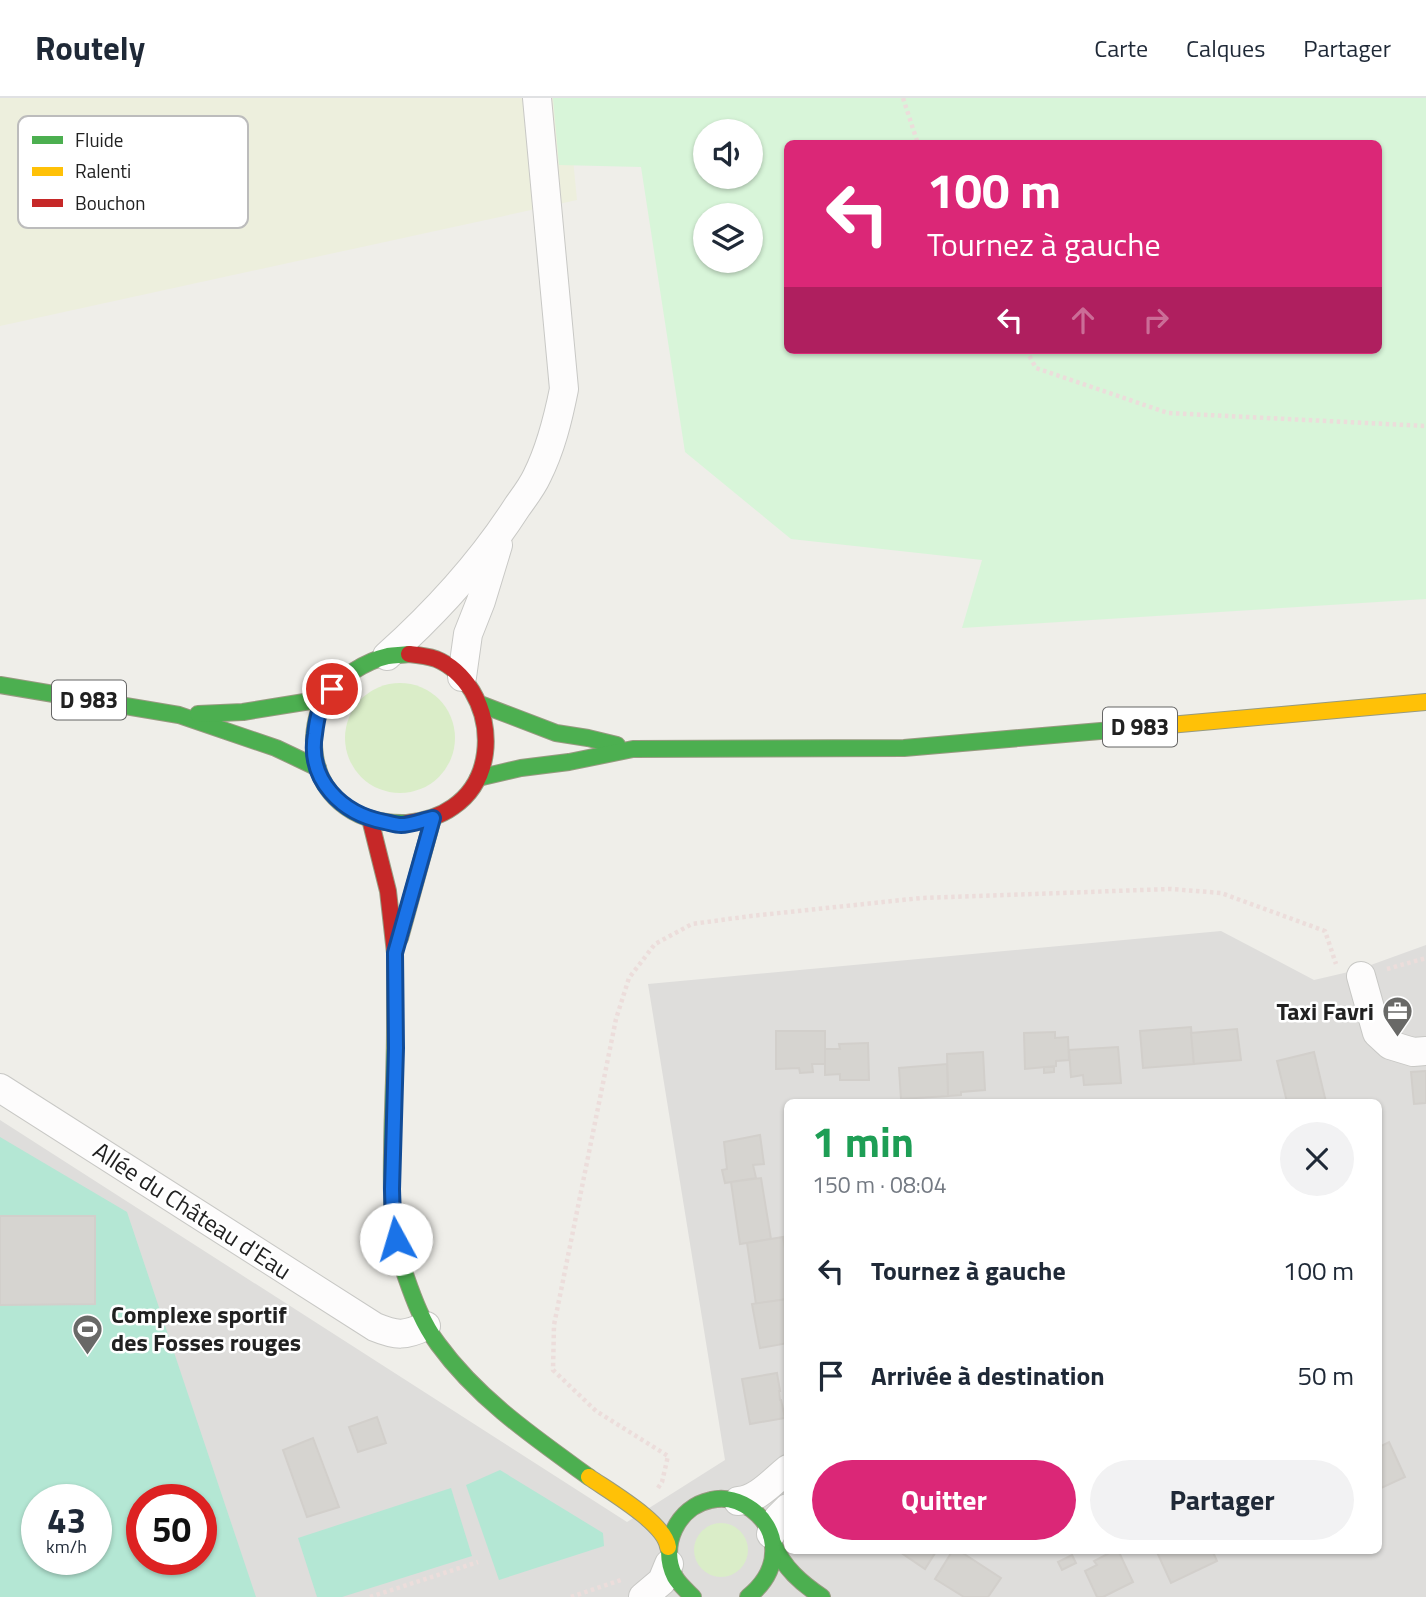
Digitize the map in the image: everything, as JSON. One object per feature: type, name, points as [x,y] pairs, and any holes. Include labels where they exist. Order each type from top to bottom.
[{"type":"main road","points":[[409,654],[441,661],[462,677],[480,704],[487,729],[486,752],[478,778],[451,809],[433,818],[400,825],[370,819],[346,808],[331,793],[322,780],[313,743],[323,699],[332,689],[354,671],[387,656],[409,654]]},
{"type":"main road","name":"D 983","points":[[0,685],[178,715],[276,748],[318,768]]},
{"type":"main road","name":"D 983","points":[[178,715],[243,712],[323,699]]},
{"type":"main road","name":"D 983","points":[[478,778],[633,749],[904,748],[1426,702]]},
{"type":"main road","name":"D 983","points":[[480,704],[556,733],[633,749]]},
{"type":"main road","points":[[395,953],[433,818]]},
{"type":"main road","points":[[370,819],[388,891],[395,953],[393,1223],[406,1280],[415,1303],[426,1326],[449,1358],[479,1390],[525,1431],[654,1523],[667,1540],[676,1580],[693,1597]]},
{"type":"main road","points":[[479,1390],[545,1426]]},
{"type":"main road","points":[[655,1491],[677,1501],[703,1502]]},
{"type":"main road","points":[[669,1555],[670,1535],[692,1507],[715,1499],[738,1502],[748,1506],[766,1523],[781,1561],[788,1570],[822,1597]]},
{"type":"main road","points":[[748,1597],[759,1589],[771,1569],[774,1557],[772,1539]]},
{"type":"street","points":[[387,656],[453,591],[503,529],[537,477],[555,433],[564,389],[537,98]]},
{"type":"street","points":[[462,677],[468,634],[503,529]]},
{"type":"street","points":[[1361,976],[1377,1033],[1390,1045],[1413,1052],[1426,1051]]},
{"type":"street","name":"Allée du Château d'Eau","points":[[0,1088],[368,1323],[400,1335],[426,1326]]},
{"type":"street","points":[[738,1502],[754,1497],[784,1472]]},
{"type":"street","points":[[772,1539],[778,1518],[784,1512]]},
{"type":"street","points":[[634,1588],[662,1581],[669,1555]]},
{"type":"path","points":[[903,98],[917,140]]},
{"type":"path","points":[[1028,354],[1036,368],[1168,413],[1426,426]]},
{"type":"path","points":[[655,1491],[662,1482],[668,1456],[596,1411],[553,1370],[554,1325],[616,1019],[629,978],[655,944],[692,924],[751,916],[921,898],[1171,889],[1221,893],[1325,931],[1336,966],[1354,978],[1426,958]]},
{"type":"path","points":[[370,1597],[478,1562]]},
{"type":"path","points":[[571,1597],[634,1588]]},
{"type":"path","points":[[393,1590],[396,1597]]},
{"type":"shaded area","points":[[1221,931],[1314,980],[1357,970],[1426,945],[1426,1597],[0,1597],[0,1120],[627,1522],[725,1460],[648,984]]},
{"type":"green space","points":[[0,98],[567,98],[577,200],[0,326]]},
{"type":"green space","points":[[553,98],[1426,98],[1426,599],[962,628],[982,560],[791,539],[685,452],[641,167],[559,165]]},
{"type":"green space","points":[[400,683],[421,687],[439,699],[451,717],[455,738],[451,759],[439,777],[421,789],[400,793],[379,789],[361,777],[349,759],[345,738],[349,717],[361,699],[379,687]]},
{"type":"green space","name":"Complexe sportif des Fosses rouges","points":[[0,1137],[127,1212],[256,1597],[0,1597]]},
{"type":"green space","points":[[500,1470],[603,1533],[604,1546],[499,1580],[466,1485]]},
{"type":"green space","points":[[451,1488],[472,1556],[342,1597],[317,1597],[298,1538]]},
{"type":"green space","points":[[726,1523],[736,1527],[744,1535],[748,1550],[744,1565],[736,1573],[716,1577],[706,1573],[698,1565],[694,1545],[698,1535],[706,1527]]},
{"type":"building","points":[[1191,1027],[1194,1064],[1143,1068],[1140,1031]]},
{"type":"building","points":[[1237,1029],[1241,1060],[1194,1064],[1191,1033]]},
{"type":"building","points":[[776,1031],[825,1031],[825,1064],[812,1064],[813,1072],[800,1073],[799,1068],[776,1069]]},
{"type":"building","points":[[1055,1032],[1055,1038],[1068,1037],[1069,1060],[1056,1061],[1056,1066],[1025,1069],[1024,1033]]},
{"type":"building","points":[[868,1043],[869,1080],[840,1080],[840,1074],[825,1075],[825,1049],[840,1049],[839,1044]]},
{"type":"building","points":[[1118,1047],[1121,1083],[1084,1085],[1083,1075],[1071,1077],[1069,1050]]},
{"type":"building","points":[[983,1052],[985,1090],[948,1096],[947,1054]]},
{"type":"building","points":[[1314,1052],[1325,1099],[1286,1099],[1277,1061]]},
{"type":"building","points":[[947,1064],[948,1096],[901,1099],[899,1068]]},
{"type":"building","points":[[1044,1067],[1054,1067],[1054,1072],[1044,1073]]},
{"type":"building","points":[[1426,1071],[1426,1103],[1414,1104],[1411,1072]]},
{"type":"building","points":[[760,1135],[764,1164],[753,1165],[756,1178],[725,1183],[722,1170],[727,1169],[724,1142]]},
{"type":"building","points":[[761,1178],[771,1239],[740,1244],[731,1182]]},
{"type":"building","points":[[0,1216],[95,1216],[95,1304],[0,1305]]},
{"type":"building","points":[[783,1237],[784,1300],[756,1304],[747,1243]]},
{"type":"building","points":[[784,1300],[784,1344],[760,1348],[752,1304]]},
{"type":"building","points":[[777,1373],[784,1418],[750,1424],[742,1379]]},
{"type":"building","points":[[377,1417],[386,1443],[358,1452],[349,1427]]},
{"type":"building","points":[[313,1438],[339,1507],[307,1517],[283,1450]]},
{"type":"building","points":[[1389,1442],[1405,1477],[1382,1488],[1382,1446]]},
{"type":"building","points":[[903,1554],[934,1554],[925,1569]]},
{"type":"building","points":[[951,1554],[964,1554],[1001,1578],[988,1597],[964,1597],[935,1579]]},
{"type":"building","points":[[1107,1554],[1120,1554],[1133,1582],[1103,1597],[1097,1597],[1085,1571],[1097,1565],[1094,1561]]},
{"type":"building","points":[[1158,1554],[1214,1554],[1217,1561],[1171,1583]]},
{"type":"building","points":[[1072,1555],[1076,1563],[1062,1570],[1058,1562]]},
{"type":"traffic: fast","points":[[407,823],[370,818],[354,812],[340,802],[320,775],[315,757],[314,737],[321,706],[338,683],[371,662],[388,656],[409,654]]},
{"type":"traffic: fast","points":[[0,685],[179,715],[276,748],[318,768]]},
{"type":"traffic: fast","points":[[198,714],[243,712],[323,699]]},
{"type":"traffic: fast","points":[[480,704],[556,733],[617,745]]},
{"type":"traffic: fast","points":[[478,778],[633,749],[904,748],[1147,727]]},
{"type":"traffic: fast","points":[[395,1029],[392,1173],[394,1227],[402,1263],[419,1312],[438,1344],[489,1400],[589,1477]]},
{"type":"traffic: fast","points":[[693,1597],[675,1577],[669,1553],[670,1541],[680,1519],[689,1511],[699,1504],[722,1499],[732,1500],[752,1510],[760,1517],[771,1535],[773,1554],[770,1568],[763,1581],[748,1597]]},
{"type":"traffic: fast","points":[[774,1545],[794,1574],[822,1597]]},
{"type":"traffic: slow","points":[[1147,727],[1426,702]]},
{"type":"traffic: slow","points":[[400,938],[433,818]]},
{"type":"traffic: slow","points":[[589,1477],[647,1518],[665,1538],[668,1547]]},
{"type":"traffic: jam","points":[[407,823],[442,813],[466,796],[482,769],[486,737],[479,706],[461,676],[436,659],[409,654]]},
{"type":"traffic: jam","points":[[370,819],[388,891],[395,953],[395,1029]]},
{"type":"place","name":"Taxi Favri","points":[[1397,1039]]},
{"type":"place","name":"Complexe sportif des Fosses rouges","points":[[88,1356]]},
{"type":"route","points":[[332,689],[323,699],[313,743],[322,780],[331,793],[346,808],[370,819],[400,825],[433,818],[395,953],[396,1048],[392,1189],[396,1239]]}]
